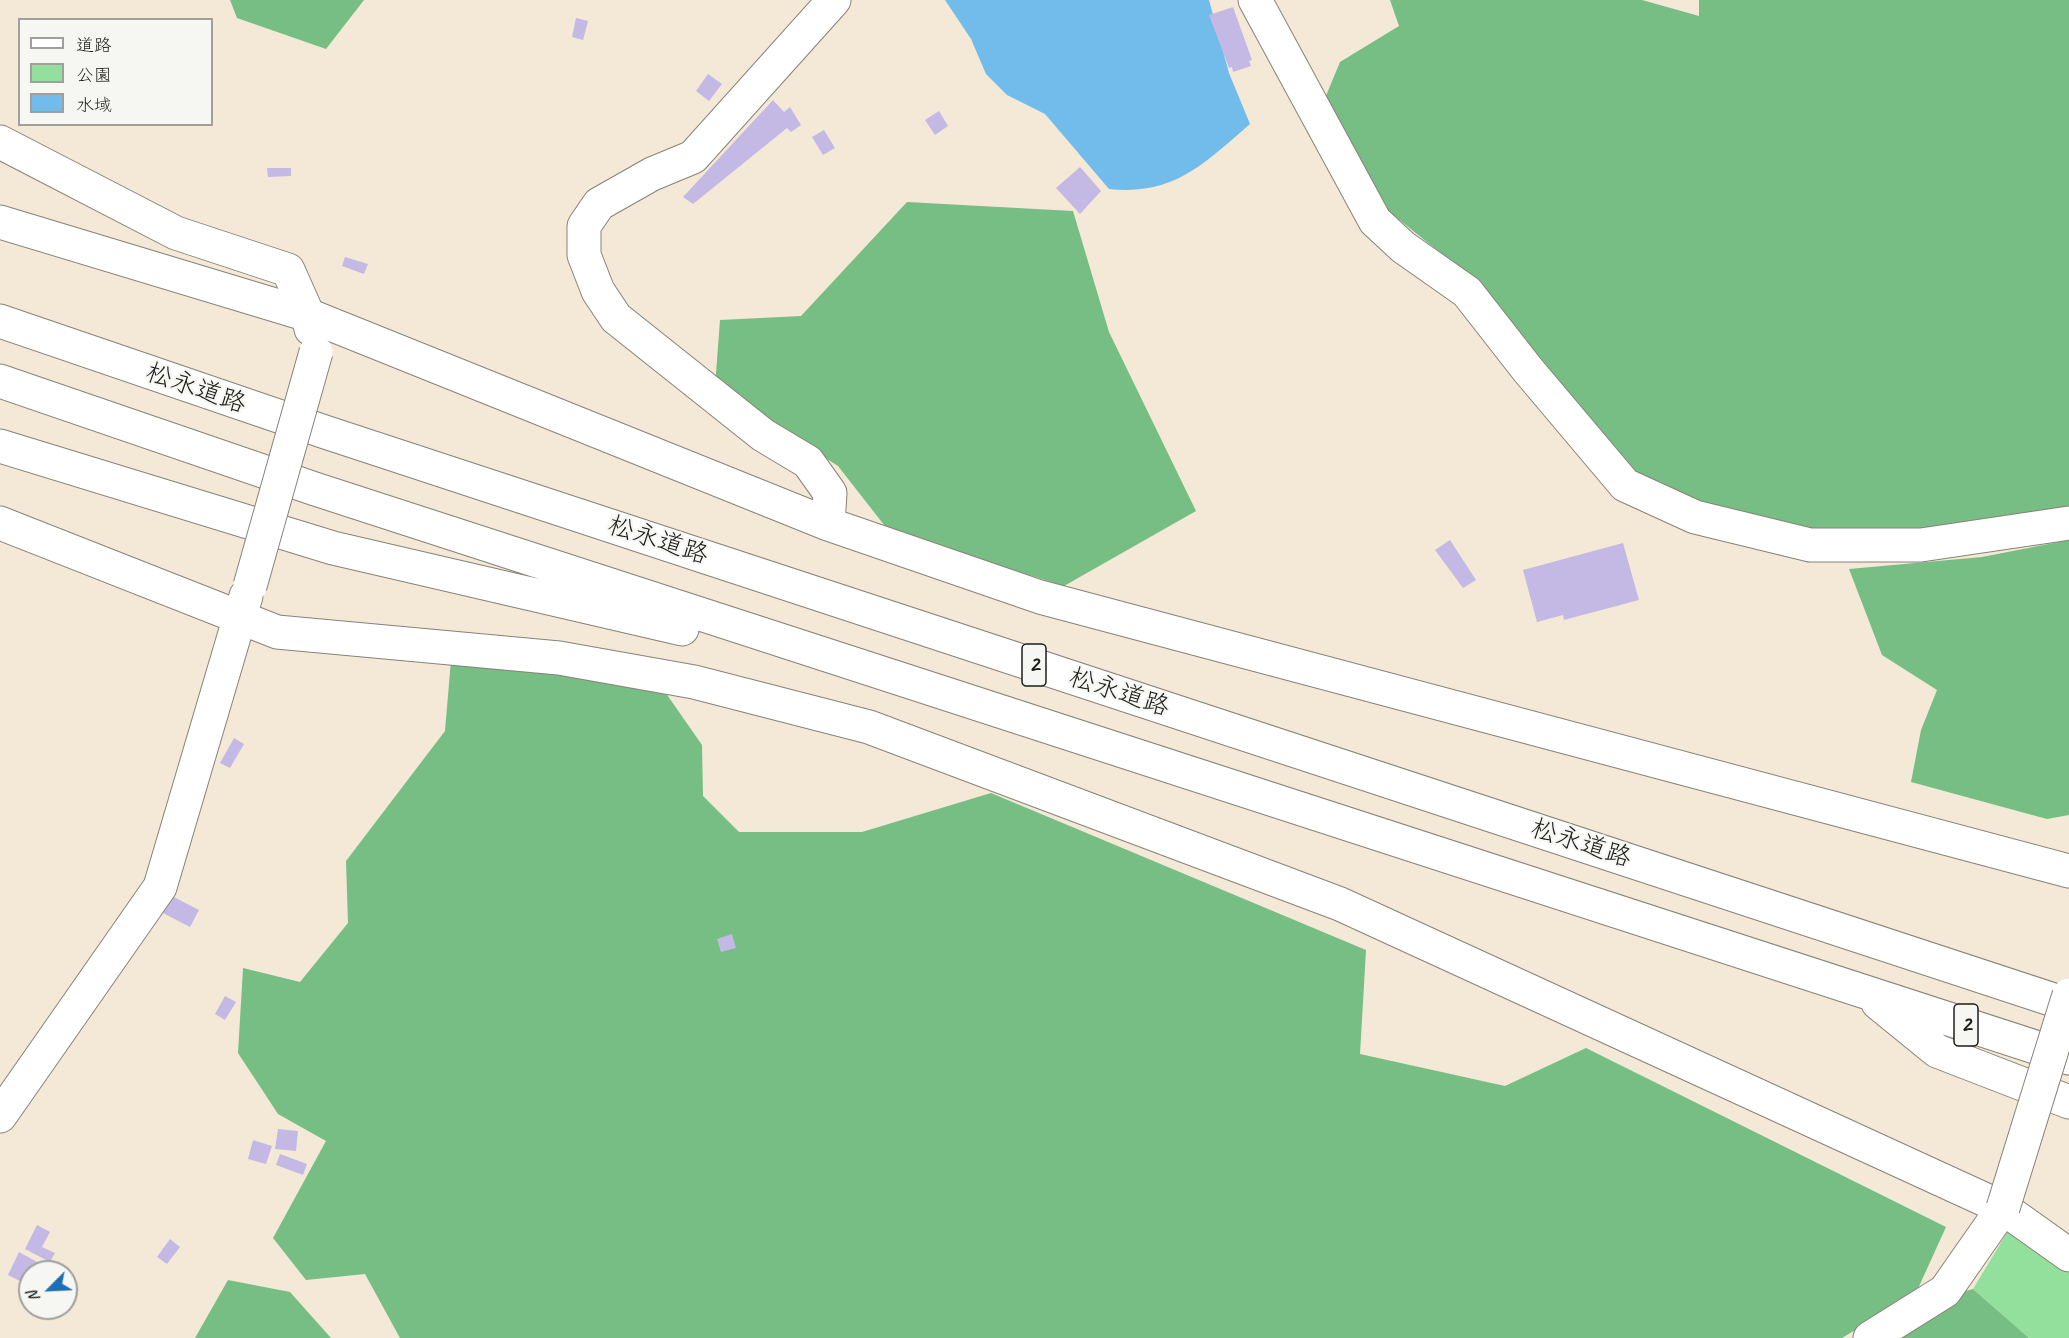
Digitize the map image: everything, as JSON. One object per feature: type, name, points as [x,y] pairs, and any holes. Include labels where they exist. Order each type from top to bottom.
[{"type":"main road","points":[[828,524],[830,493],[808,462],[763,435],[616,318],[598,291],[584,255],[584,226],[599,204],[652,174],[693,157],[834,0]]},
{"type":"main road","points":[[1255,0],[1375,221],[1403,248],[1467,291],[1528,370],[1625,486],[1695,517],[1810,545],[1921,545],[2069,523]]},
{"type":"main road","points":[[0,142],[176,233],[288,270],[308,315],[316,352],[160,887],[0,1116]]},
{"type":"main road","points":[[0,222],[308,315],[828,524],[1040,597],[2069,872]]},
{"type":"main road","name":"松永道路","points":[[0,321],[325,432],[2069,1005]]},
{"type":"main road","name":"松永道路","points":[[0,381],[315,489],[2069,1058]]},
{"type":"main road","points":[[0,446],[333,548],[897,679]]},
{"type":"main road","points":[[0,522],[244,601],[277,632],[582,662],[694,682],[869,727],[1340,904],[2003,1208],[2069,1255]]},
{"type":"main road","points":[[1864,991],[1937,1051],[2069,1102]]},
{"type":"main road","points":[[1870,1338],[1945,1291],[2003,1208],[2069,995]]},
{"type":"green space","points":[[230,0],[364,0],[326,49],[237,18]]},
{"type":"green space","points":[[1390,0],[1642,0],[1699,16],[1699,0],[2069,0],[2069,514],[1918,540],[1785,531],[1626,476],[1472,278],[1387,210],[1323,103],[1340,62],[1399,26]]},
{"type":"green space","points":[[907,202],[1073,211],[1109,332],[1196,511],[1064,586],[888,530],[838,466],[715,387],[720,320],[801,316]]},
{"type":"green space","points":[[2069,540],[2069,815],[2047,819],[1911,782],[1921,730],[1937,690],[1882,655],[1849,569],[1982,557]]},
{"type":"green space","points":[[451,660],[663,689],[702,745],[703,796],[739,832],[862,832],[991,793],[1366,950],[1360,1054],[1505,1086],[1586,1048],[1946,1227],[1916,1293],[1842,1338],[400,1338],[365,1274],[306,1280],[273,1238],[326,1141],[278,1114],[238,1053],[243,968],[300,982],[348,923],[346,861],[445,731]]},
{"type":"green space","points":[[2008,1231],[2069,1273],[2069,1338],[2029,1338],[1973,1289]]},
{"type":"green space","points":[[228,1280],[290,1292],[331,1338],[195,1338]]},
{"type":"green space","points":[[1973,1289],[2029,1338],[1881,1338],[1951,1295]]},
{"type":"water","points":[[945,0],[1209,0],[1229,73],[1250,124],[1202,164],[1170,182],[1132,190],[1109,189],[1045,114],[1007,95],[986,74],[971,39]]},
{"type":"building","points":[[1233,7],[1252,60],[1249,61],[1251,66],[1233,72],[1232,67],[1229,68],[1209,15]]},
{"type":"building","points":[[576,18],[588,21],[583,40],[572,37]]},
{"type":"building","points":[[708,74],[722,84],[709,101],[696,91]]},
{"type":"building","points":[[773,100],[784,112],[790,107],[801,125],[791,132],[787,128],[693,204],[683,197]]},
{"type":"building","points":[[939,111],[948,126],[935,135],[925,120]]},
{"type":"building","points":[[824,130],[835,148],[823,155],[812,137]]},
{"type":"building","points":[[1080,167],[1101,191],[1080,214],[1056,188]]},
{"type":"building","points":[[267,168],[291,168],[291,176],[268,177]]},
{"type":"building","points":[[345,257],[368,264],[364,274],[342,266]]},
{"type":"building","points":[[1450,540],[1476,580],[1463,588],[1435,550]]},
{"type":"building","points":[[1623,543],[1639,600],[1564,620],[1563,615],[1537,622],[1523,570]]},
{"type":"building","points":[[234,738],[244,744],[230,768],[220,763]]},
{"type":"building","points":[[172,896],[199,910],[190,927],[163,913]]},
{"type":"building","points":[[732,934],[736,948],[721,952],[717,939]]},
{"type":"building","points":[[225,996],[236,1002],[225,1020],[215,1014]]},
{"type":"building","points":[[278,1129],[298,1131],[296,1151],[275,1149]]},
{"type":"building","points":[[253,1140],[272,1146],[266,1164],[248,1159]]},
{"type":"building","points":[[280,1154],[307,1164],[303,1175],[276,1165]]},
{"type":"building","points":[[37,1225],[50,1232],[42,1247],[55,1253],[51,1260],[46,1260],[25,1249]]},
{"type":"building","points":[[170,1239],[180,1247],[167,1264],[157,1257]]},
{"type":"building","points":[[19,1252],[34,1260],[18,1260],[18,1280],[8,1275]]}]
